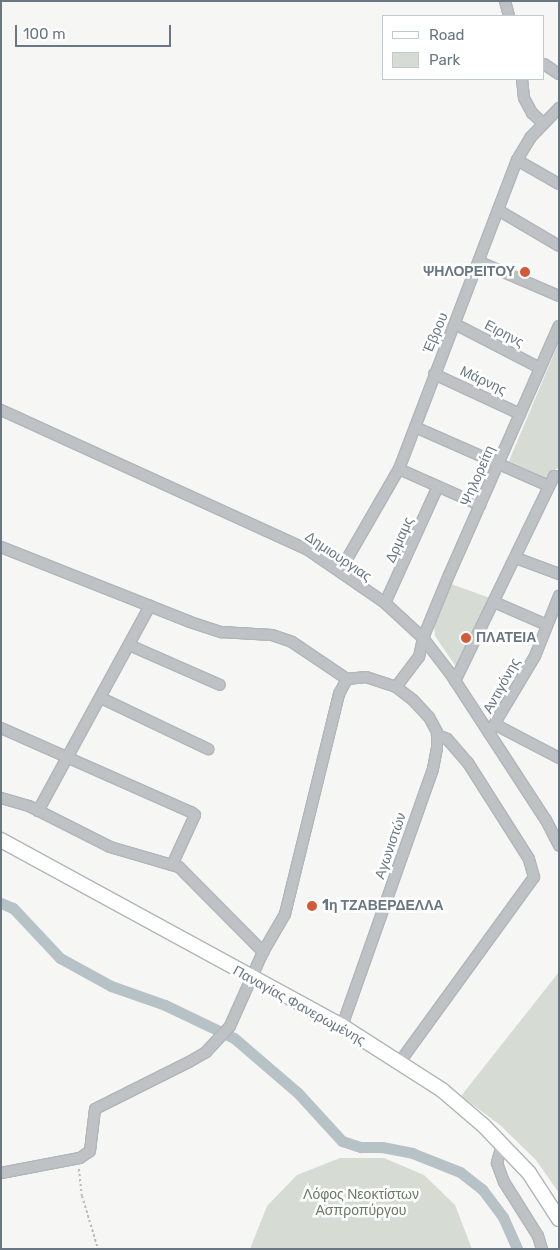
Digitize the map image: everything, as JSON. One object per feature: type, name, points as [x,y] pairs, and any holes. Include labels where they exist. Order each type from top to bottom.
[{"type":"main road","name":"Παναγίας Φανερωμένης","points":[[1,840],[253,980],[342,1026],[442,1090],[502,1145],[529,1173],[559,1219]]},
{"type":"street","points":[[505,1],[510,15]]},
{"type":"street","points":[[545,65],[559,74]]},
{"type":"street","points":[[522,80],[524,98],[532,113],[544,124]]},
{"type":"street","name":"Έβρου","points":[[340,572],[399,469],[434,374],[480,262],[516,160],[531,137],[559,108]]},
{"type":"street","points":[[516,160],[559,184]]},
{"type":"street","points":[[498,210],[559,246]]},
{"type":"street","points":[[480,262],[559,296]]},
{"type":"street","name":"Ειρηνς","points":[[455,324],[540,368]]},
{"type":"street","name":"Ψηλορείτη","points":[[396,687],[420,657],[423,638],[559,326]]},
{"type":"street","name":"Μάρνης","points":[[434,374],[520,414]]},
{"type":"street","name":"Δημιουργιας","points":[[1,410],[101,458],[257,525],[308,550],[385,604],[423,638],[493,729],[559,846]]},
{"type":"street","points":[[415,427],[499,463],[552,481],[455,681]]},
{"type":"street","points":[[399,469],[480,505]]},
{"type":"street","name":"Δρμαμς","points":[[385,604],[438,486]]},
{"type":"street","points":[[1,547],[221,632],[278,637],[330,665],[347,679],[366,677],[396,687],[429,717],[437,735],[447,739],[468,763],[529,859],[534,877],[399,1063]]},
{"type":"street","points":[[516,558],[559,574]]},
{"type":"street","name":"Αντιγόνης","points":[[493,729],[535,656],[559,596]]},
{"type":"street","points":[[494,602],[547,625]]},
{"type":"street","points":[[38,811],[69,758],[150,606]]},
{"type":"street","points":[[129,645],[220,685]]},
{"type":"street","points":[[1,1173],[80,1158],[90,1151],[95,1109],[189,1062],[219,1039],[230,1026],[253,980],[263,952],[285,914],[339,694],[347,679]]},
{"type":"street","points":[[101,698],[208,749]]},
{"type":"street","points":[[1,728],[195,815],[172,865]]},
{"type":"street","points":[[493,729],[559,758]]},
{"type":"street","name":"Αγωνιστών","points":[[342,1026],[433,769],[437,735]]},
{"type":"street","points":[[1,798],[38,811],[110,847],[172,865],[196,882],[239,932],[263,952]]},
{"type":"street","points":[[502,1145],[497,1163],[504,1182],[538,1236],[542,1249]]},
{"type":"path","points":[[80,1158],[82,1196],[98,1249]]},
{"type":"green space","points":[[559,342],[559,468],[552,470],[548,479],[509,461]]},
{"type":"green space","points":[[451,584],[490,598],[457,668],[435,636],[434,625]]},
{"type":"green space","points":[[559,972],[559,1193],[536,1160],[500,1125],[461,1096]]},
{"type":"green space","name":"Λόφος Νεοκτίστων Ασπροπύργου","points":[[340,1158],[384,1158],[424,1175],[455,1205],[472,1249],[250,1249],[267,1206],[297,1175]]},
{"type":"waterway","points":[[1,903],[13,908],[60,958],[111,986],[165,1005],[234,1038],[298,1093],[342,1141],[361,1147],[382,1147],[412,1153],[460,1172],[482,1189],[503,1217],[517,1249]]},
{"type":"place","name":"ΨΗΛΟΡΕΙΤΟΥ","points":[[525,272]]},
{"type":"place","name":"ΠΛΑΤΕΙΑ","points":[[466,638]]},
{"type":"place","name":"1η ΤΖΑΒΕΡΔΕΛΛΑ","points":[[312,906]]}]
